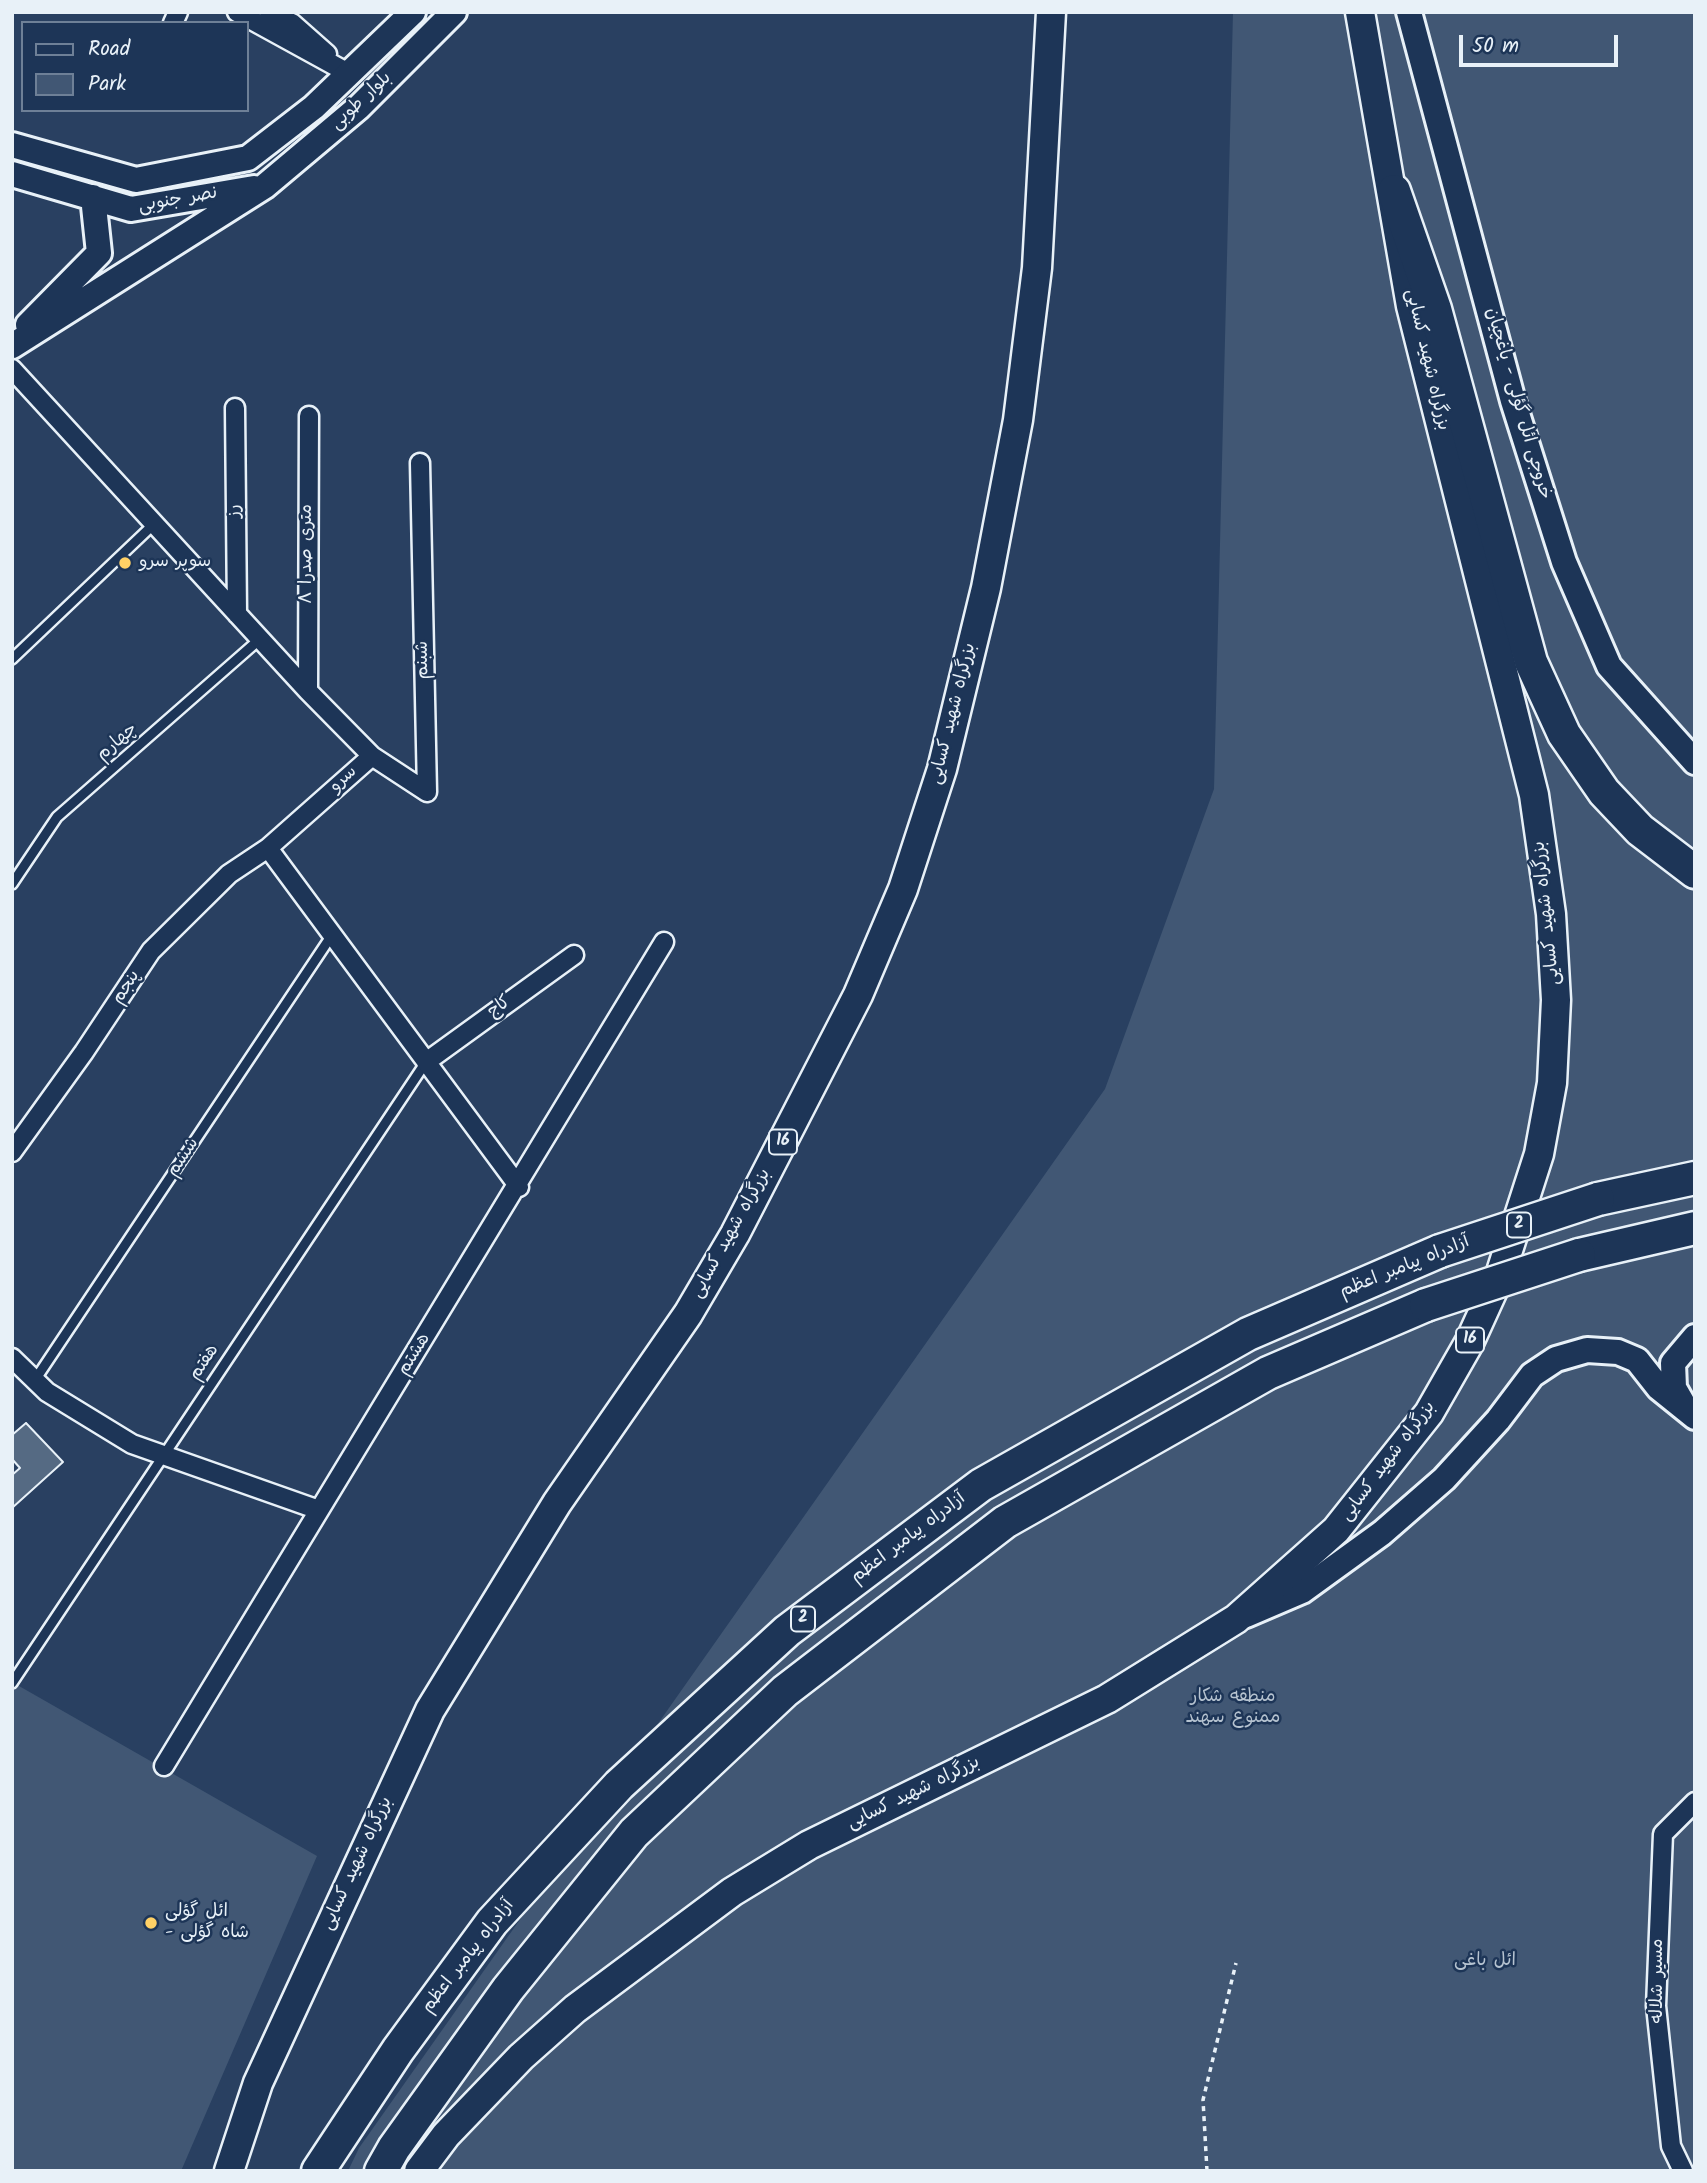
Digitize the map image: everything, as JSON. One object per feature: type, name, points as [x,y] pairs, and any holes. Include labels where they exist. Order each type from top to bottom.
[{"type":"highway","name":"بزرگراه شهید کسایی","points":[[229,2171],[258,2083],[430,1710],[557,1503],[688,1314],[735,1234],[858,995],[903,889],[942,769],[986,588],[1018,420],[1037,268],[1051,12]]},
{"type":"highway","name":"بزرگراه شهید کسایی","points":[[419,2171],[446,2135],[521,2057],[584,2001],[732,1892],[809,1845],[1107,1699],[1236,1619],[1336,1530],[1429,1413],[1469,1343],[1504,1264],[1539,1153],[1552,1083],[1556,1000],[1552,926],[1534,795],[1411,306],[1394,191],[1360,12]]},
{"type":"highway","points":[[1394,191],[1435,309],[1531,662],[1564,734],[1604,792],[1640,830],[1695,872]]},
{"type":"highway","name":"آزادراه پیامبر اعظم","points":[[318,2171],[398,2050],[492,1922],[619,1786],[787,1631],[981,1485],[1248,1334],[1440,1251],[1598,1199],[1687,1180]]},
{"type":"highway","points":[[381,2171],[508,1989],[634,1833],[785,1691],[1005,1522],[1268,1373],[1426,1305],[1579,1255],[1693,1228]]},
{"type":"main road","name":"بلوار طوبی","points":[[248,158],[350,74],[412,12]]},
{"type":"main road","name":"بلوار طوبی","points":[[12,344],[265,186],[359,107],[454,12]]},
{"type":"main road","name":"خروجی ائل گؤلی - یاغچیان","points":[[1409,12],[1513,401],[1564,562],[1609,666],[1695,762]]},
{"type":"main road","name":"نصر جنوبی","points":[[12,145],[136,180],[248,158]]},
{"type":"main road","name":"نصر جنوبی","points":[[12,174],[131,209],[265,186]]},
{"type":"main road","points":[[12,344],[99,253],[93,197]]},
{"type":"main road","points":[[1695,1337],[1673,1363],[1674,1388],[1682,1406],[1695,1417]]},
{"type":"main road","points":[[1236,1619],[1303,1591],[1382,1532],[1444,1479],[1498,1420],[1513,1395],[1532,1374],[1556,1359],[1587,1350],[1618,1352],[1637,1360],[1674,1403],[1695,1417]]},
{"type":"street","points":[[237,12],[350,74]]},
{"type":"street","points":[[269,12],[295,18],[350,74]]},
{"type":"street","name":"سرو","points":[[12,369],[308,691],[372,755],[268,848]]},
{"type":"street","name":"رز","points":[[235,408],[237,614]]},
{"type":"street","name":"۸ متری صدرا","points":[[308,691],[309,416]]},
{"type":"street","name":"شبنم","points":[[372,755],[427,792],[420,463]]},
{"type":"street","points":[[268,848],[519,1186]]},
{"type":"street","name":"پنجم","points":[[12,1152],[84,1052],[151,951],[229,874],[268,848]]},
{"type":"street","name":"هشتم","points":[[164,1766],[519,1186],[664,942]]},
{"type":"street","name":"کاج","points":[[426,1062],[574,955]]},
{"type":"street","points":[[12,1358],[41,1386],[132,1444],[319,1510]]},
{"type":"street","name":"مسیر شلاله","points":[[1683,2171],[1671,2146],[1656,2006],[1663,1834],[1695,1801]]},
{"type":"lane","points":[[12,659],[154,524]]},
{"type":"lane","name":"چهارم","points":[[12,884],[57,817],[260,639]]},
{"type":"lane","name":"ششم","points":[[41,1386],[332,935]]},
{"type":"lane","name":"هفتم","points":[[12,1683],[426,1062]]},
{"type":"path","points":[[1207,2171],[1202,2100],[1236,1963]]},
{"type":"green space","name":"منطقه شکار ممنوع سهند","points":[[1233,12],[1695,12],[1695,2171],[348,2171],[359,2148],[1105,1089],[1214,789]]},
{"type":"green space","name":"ائل گؤلی - شاه گؤلی","points":[[12,1682],[317,1856],[181,2171],[12,2171]]},
{"type":"building","points":[[26,1423],[63,1462],[12,1508],[12,1475],[20,1468],[12,1459],[12,1435]]},
{"type":"place","name":"سوپر سرو","points":[[125,563]]},
{"type":"place","name":"ائل گؤلی - شاه گؤلی","points":[[151,1923]]},
{"type":"park label","name":"ائل باغی","points":[[1485,1962]]}]
